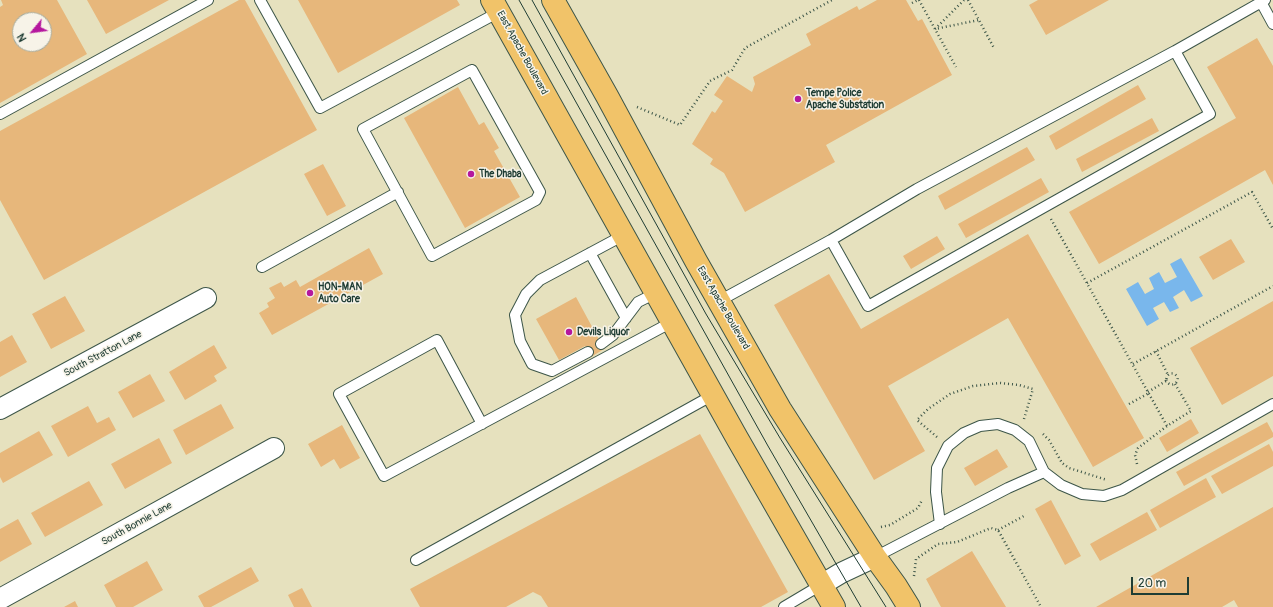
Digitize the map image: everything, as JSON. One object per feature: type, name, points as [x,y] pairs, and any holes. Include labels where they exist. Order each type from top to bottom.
[{"type":"main road","name":"East Apache Boulevard","points":[[553,0],[719,301],[780,408],[875,557],[909,607]]},
{"type":"main road","name":"East Apache Boulevard","points":[[496,6],[713,395],[834,607]]},
{"type":"street","name":"South Stratton Lane","points":[[0,409],[206,298]]},
{"type":"street","name":"South Bonnie Lane","points":[[0,599],[274,448]]},
{"type":"street","points":[[821,585],[841,573],[875,557]]},
{"type":"lane","points":[[0,114],[208,0]]},
{"type":"lane","points":[[260,0],[320,108],[496,6]]},
{"type":"lane","points":[[719,301],[831,240],[917,189],[1175,51],[1263,1],[1273,24]]},
{"type":"lane","points":[[831,240],[868,306],[1210,114],[1175,51]]},
{"type":"lane","points":[[472,70],[540,192],[536,200],[432,256],[398,192],[363,129],[472,70]]},
{"type":"lane","points":[[262,267],[398,192]]},
{"type":"lane","points":[[588,352],[552,371],[532,364],[520,340],[515,315],[526,294],[540,280],[624,235]]},
{"type":"lane","points":[[590,254],[626,318]]},
{"type":"lane","points":[[601,344],[613,335],[638,302],[656,293]]},
{"type":"lane","points":[[482,424],[437,340],[339,394],[384,476],[482,424],[672,322]]},
{"type":"lane","points":[[416,560],[713,395]]},
{"type":"lane","points":[[940,524],[936,492],[937,468],[948,446],[964,433],[980,426],[998,424],[1015,430],[1029,441],[1044,472],[1061,485],[1082,494],[1104,496],[1122,490],[1273,404]]},
{"type":"lane","points":[[875,557],[1008,488],[1044,472]]},
{"type":"lane","points":[[784,607],[821,585]]},
{"type":"path","points":[[633,105],[680,125],[710,81],[732,70],[745,48],[832,0]]},
{"type":"path","points":[[912,3],[918,0],[956,67]]},
{"type":"path","points":[[935,29],[964,0]]},
{"type":"path","points":[[968,0],[994,48]]},
{"type":"path","points":[[935,29],[979,20]]},
{"type":"path","points":[[1087,283],[1252,192],[1273,229]]},
{"type":"path","points":[[1044,206],[1167,426]]},
{"type":"path","points":[[1132,364],[1273,286]]},
{"type":"path","points":[[1129,404],[1149,393],[1166,381],[1168,375],[1156,351]]},
{"type":"path","points":[[1166,381],[1168,384],[1172,385],[1177,381],[1175,375],[1168,375]]},
{"type":"path","points":[[914,576],[916,559],[938,544],[957,542],[991,528],[998,530],[1024,516]]},
{"type":"path","points":[[998,530],[1041,607]]},
{"type":"water","points":[[1181,258],[1203,296],[1191,302],[1184,290],[1173,297],[1179,308],[1170,312],[1164,302],[1153,308],[1159,319],[1147,326],[1126,289],[1138,282],[1145,294],[1154,289],[1149,278],[1159,272],[1165,283],[1177,277],[1170,264]]},
{"type":"building","points":[[1,0],[57,0],[87,54],[0,103],[0,7],[3,5]]},
{"type":"building","points":[[87,0],[169,0],[106,34]]},
{"type":"building","points":[[239,0],[245,0],[317,130],[44,280],[0,200],[0,131]]},
{"type":"building","points":[[298,0],[457,0],[460,5],[338,73]]},
{"type":"building","points":[[877,0],[906,0],[918,21],[922,19],[952,75],[826,145],[835,162],[745,212],[724,173],[710,164],[713,159],[692,144],[712,111],[715,113],[723,101],[714,95],[727,76],[752,92],[755,84],[753,77],[811,45],[806,34],[857,6],[859,10]]},
{"type":"building","points":[[1038,0],[1109,0],[1046,35],[1029,5]]},
{"type":"building","points":[[1257,38],[1273,66],[1273,185],[1265,170],[1099,264],[1069,212],[1236,118],[1207,67]]},
{"type":"building","points":[[1138,85],[1146,99],[1056,150],[1049,136]]},
{"type":"building","name":"The Dhaba","points":[[458,87],[479,125],[484,122],[499,148],[494,151],[520,197],[465,228],[404,118]]},
{"type":"building","points":[[1152,118],[1159,131],[1082,172],[1076,159]]},
{"type":"building","points":[[1027,147],[1035,160],[945,210],[938,196]]},
{"type":"building","points":[[323,164],[346,206],[327,216],[304,174]]},
{"type":"building","points":[[1041,178],[1049,192],[966,238],[958,224]]},
{"type":"building","points":[[1028,234],[1144,438],[1093,467],[1008,318],[888,386],[925,451],[874,480],[774,305],[829,274],[861,329]]},
{"type":"building","points":[[937,236],[945,249],[911,269],[903,256]]},
{"type":"building","points":[[1231,239],[1245,262],[1213,280],[1199,257]]},
{"type":"building","name":"HON-MAN Auto Care","points":[[369,248],[383,274],[272,335],[259,313],[269,307],[267,303],[275,298],[269,288],[281,282],[284,287],[296,280],[300,287]]},
{"type":"building","points":[[65,296],[85,331],[51,349],[32,314]]},
{"type":"building","name":"Devils Liquor","points":[[576,297],[604,349],[591,357],[585,346],[559,360],[536,319]]},
{"type":"building","points":[[1273,301],[1273,376],[1222,405],[1190,348]]},
{"type":"building","points":[[12,335],[27,362],[0,377],[0,342]]},
{"type":"building","points":[[214,345],[227,368],[214,376],[217,381],[185,400],[169,372]]},
{"type":"building","points":[[150,374],[165,401],[133,418],[118,392]]},
{"type":"building","points":[[221,404],[234,428],[186,455],[173,430]]},
{"type":"building","points":[[88,406],[97,423],[109,417],[116,430],[68,457],[51,426]]},
{"type":"building","points":[[1191,419],[1199,433],[1167,452],[1159,438]]},
{"type":"building","points":[[1267,422],[1273,433],[1273,437],[1184,486],[1176,472]]},
{"type":"building","points":[[342,425],[360,458],[340,469],[334,459],[321,467],[308,444]]},
{"type":"building","points":[[39,431],[53,455],[3,483],[0,477],[0,453]]},
{"type":"building","points":[[700,434],[788,592],[761,607],[548,607],[541,596],[533,592],[506,607],[420,607],[410,589]]},
{"type":"building","points":[[159,438],[172,463],[125,489],[111,464]]},
{"type":"building","points":[[1269,444],[1273,452],[1273,466],[1222,494],[1211,476]]},
{"type":"building","points":[[997,449],[1008,467],[975,486],[964,468]]},
{"type":"building","points":[[1206,478],[1216,497],[1160,528],[1150,510]]},
{"type":"building","points":[[89,481],[103,505],[45,537],[31,513]]},
{"type":"building","points":[[1051,500],[1081,556],[1065,565],[1035,509]]},
{"type":"building","points":[[1273,507],[1273,607],[1238,607],[1234,600],[1222,607],[1096,607]]},
{"type":"building","points":[[1147,512],[1157,530],[1100,561],[1090,544]]},
{"type":"building","points":[[18,519],[32,544],[0,562],[0,529]]},
{"type":"building","points":[[972,551],[1006,607],[941,607],[926,579]]},
{"type":"building","points":[[147,561],[163,590],[133,607],[116,607],[104,585]]},
{"type":"building","points":[[251,567],[259,581],[211,607],[204,607],[198,596]]},
{"type":"building","points":[[302,588],[312,607],[294,607],[288,595]]},
{"type":"building","points":[[75,601],[78,607],[64,607]]},
{"type":"tram line","points":[[519,0],[768,446],[861,607]]},
{"type":"tram line","points":[[532,0],[706,314],[780,438],[886,607]]},
{"type":"place","name":"Tempe Police Apache Substation","points":[[798,99]]},
{"type":"place","name":"The Dhaba","points":[[471,174]]},
{"type":"place","name":"HON-MAN Auto Care","points":[[310,293]]},
{"type":"place","name":"Devils Liquor","points":[[569,332]]}]
